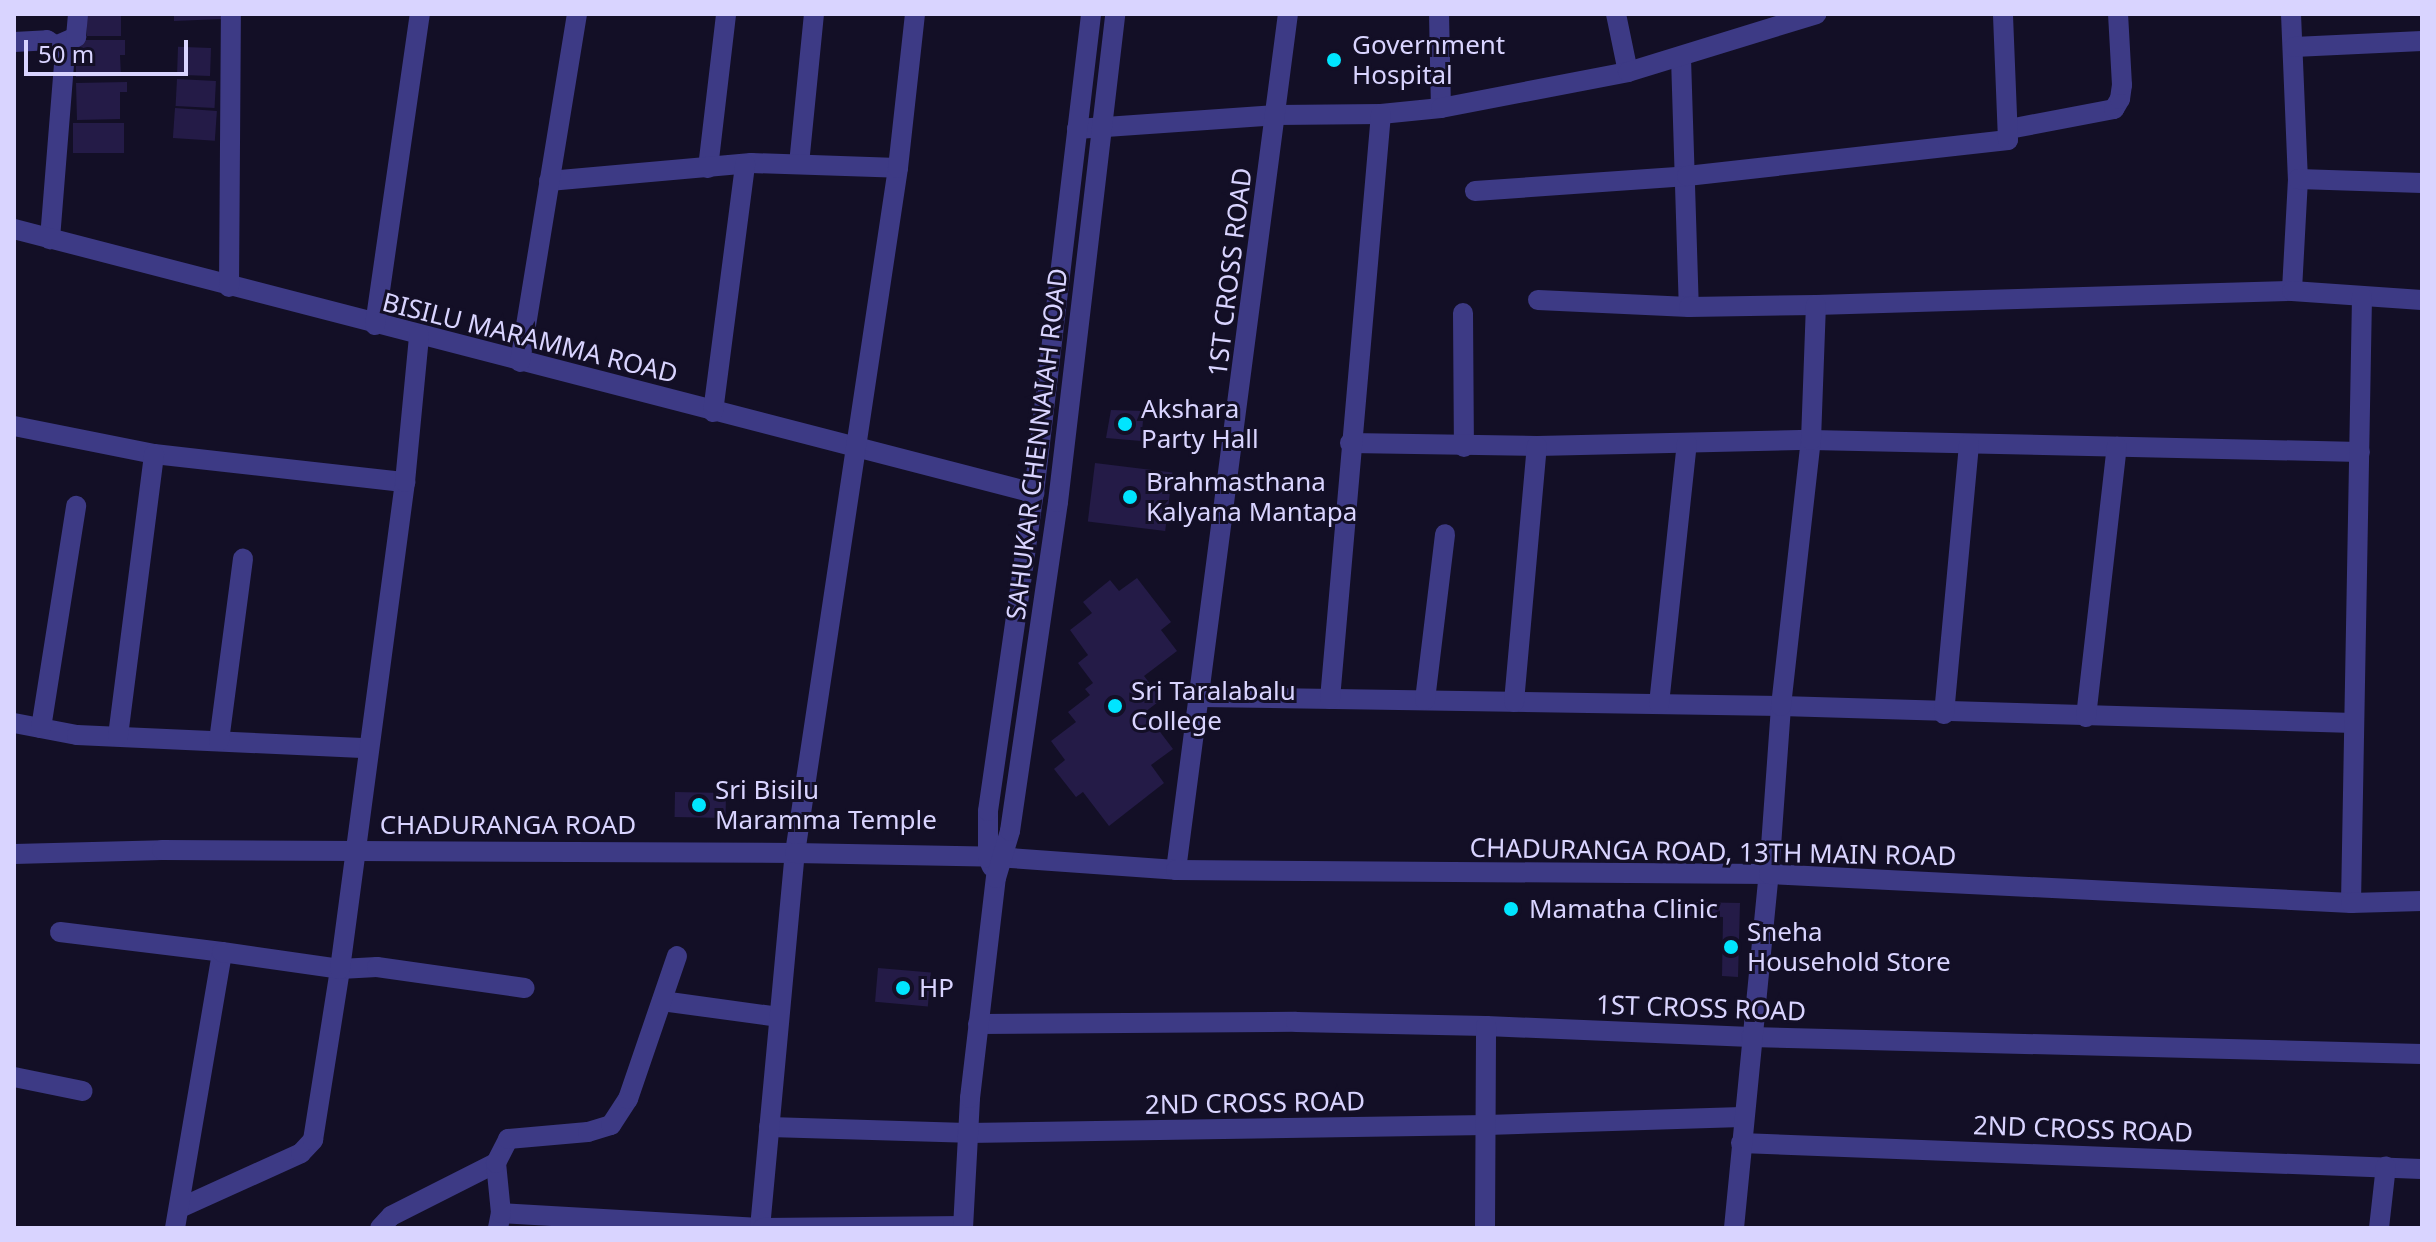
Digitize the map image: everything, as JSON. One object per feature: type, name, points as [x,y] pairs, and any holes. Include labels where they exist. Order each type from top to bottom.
[{"type":"street","points":[[58,45],[76,37],[78,14]]},
{"type":"street","points":[[229,287],[231,14]]},
{"type":"street","points":[[375,325],[420,14]]},
{"type":"street","points":[[520,362],[577,14]]},
{"type":"street","points":[[708,168],[726,14]]},
{"type":"street","points":[[799,164],[814,14]]},
{"type":"street","points":[[761,1228],[795,853],[898,168],[915,14]]},
{"type":"street","name":"SAHUKAR CHENNAIAH ROAD","points":[[963,1227],[967,1133],[996,878],[988,811],[1034,493],[1091,14]]},
{"type":"street","name":"SAHUKAR CHENNAIAH ROAD","points":[[995,858],[1010,831],[1058,502],[1115,14]]},
{"type":"street","name":"1ST CROSS ROAD","points":[[1176,870],[1288,14]]},
{"type":"street","points":[[1439,14],[1441,108]]},
{"type":"street","points":[[1616,14],[1628,72]]},
{"type":"street","points":[[1077,129],[1277,115],[1381,114],[1441,108],[1628,72],[1816,14]]},
{"type":"street","points":[[1475,191],[1687,176],[2008,140],[2003,14]]},
{"type":"street","points":[[2009,129],[2114,109],[2120,99],[2122,85],[2118,14]]},
{"type":"street","points":[[2291,14],[2298,179],[2292,291]]},
{"type":"street","points":[[14,42],[47,40],[65,52],[50,239]]},
{"type":"street","points":[[2294,47],[2422,41]]},
{"type":"street","points":[[1681,58],[1689,307]]},
{"type":"street","points":[[1330,699],[1381,114]]},
{"type":"street","points":[[549,181],[745,164],[898,168]]},
{"type":"street","points":[[713,412],[745,164]]},
{"type":"street","points":[[2298,179],[2422,183]]},
{"type":"street","name":"BISILU MARAMMA ROAD","points":[[14,229],[375,325],[1034,493]]},
{"type":"street","points":[[1538,300],[1689,307],[2292,291],[2422,300]]},
{"type":"street","points":[[2351,903],[2362,297]]},
{"type":"street","points":[[1734,1228],[1742,1117],[1769,874],[1781,706],[1811,440],[1816,305]]},
{"type":"street","points":[[1463,313],[1464,447]]},
{"type":"street","points":[[178,1218],[301,1153],[313,1140],[340,969],[353,851],[405,482],[419,336]]},
{"type":"street","points":[[14,426],[154,454],[405,482]]},
{"type":"street","points":[[1350,443],[1464,447],[1811,440],[2360,452]]},
{"type":"street","points":[[1659,704],[1687,444]]},
{"type":"street","points":[[1944,714],[1969,444]]},
{"type":"street","points":[[1514,702],[1537,446]]},
{"type":"street","points":[[2086,717],[2117,447]]},
{"type":"street","points":[[118,736],[154,454]]},
{"type":"street","points":[[41,728],[76,506]]},
{"type":"street","points":[[1425,700],[1445,534]]},
{"type":"street","points":[[219,741],[243,559]]},
{"type":"street","points":[[1201,697],[1781,706],[1944,714],[2354,723]]},
{"type":"street","points":[[14,723],[77,735],[368,748]]},
{"type":"street","name":"CHADURANGA ROAD","points":[[14,854],[353,851],[795,853],[995,858]]},
{"type":"street","name":"CHADURANGA ROAD, 13TH MAIN ROAD","points":[[995,858],[1176,870],[1769,874],[2351,903],[2422,901]]},
{"type":"street","points":[[60,932],[340,969],[377,967],[525,988]]},
{"type":"street","points":[[178,1218],[222,952]]},
{"type":"street","points":[[677,956],[628,1099],[611,1125],[588,1132],[508,1139],[496,1163],[499,1220],[761,1228],[963,1227]]},
{"type":"street","points":[[662,1001],[779,1017]]},
{"type":"street","name":"1ST CROSS ROAD","points":[[978,1024],[1296,1022],[2422,1054]]},
{"type":"street","points":[[1485,1228],[1486,1026]]},
{"type":"street","points":[[14,1077],[83,1091]]},
{"type":"street","name":"2ND CROSS ROAD","points":[[769,1127],[967,1133],[1487,1125],[1742,1117]]},
{"type":"street","name":"2ND CROSS ROAD","points":[[1741,1143],[2422,1169]]},
{"type":"street","points":[[380,1228],[391,1216],[496,1163]]},
{"type":"street","points":[[2379,1228],[2386,1166]]},
{"type":"building","points":[[87,14],[121,14],[121,36],[87,36]]},
{"type":"building","points":[[174,14],[222,14],[222,19],[174,21]]},
{"type":"building","points":[[76,40],[125,40],[125,55],[120,55],[121,76],[76,77]]},
{"type":"building","points":[[178,47],[211,48],[210,76],[177,75]]},
{"type":"building","points":[[177,79],[216,81],[215,108],[176,106]]},
{"type":"building","points":[[127,82],[127,92],[120,92],[120,119],[77,120],[76,83]]},
{"type":"building","points":[[175,108],[217,111],[215,141],[173,138]]},
{"type":"building","points":[[73,123],[124,123],[124,153],[73,153]]},
{"type":"building","name":"Akshara Party Hall","points":[[1111,410],[1144,411],[1141,441],[1106,438]]},
{"type":"building","name":"Brahmasthana Kalyana Mantapa","points":[[1095,463],[1172,473],[1165,531],[1088,522]]},
{"type":"building","name":"Sri Taralabalu College","points":[[1137,578],[1171,622],[1161,630],[1177,651],[1144,676],[1162,699],[1145,712],[1173,749],[1151,765],[1164,783],[1109,826],[1083,792],[1076,797],[1054,769],[1065,760],[1051,741],[1076,722],[1068,712],[1090,695],[1085,689],[1093,683],[1078,663],[1088,655],[1070,630],[1092,613],[1083,602],[1110,580],[1119,591]]},
{"type":"building","name":"Sri Bisilu Maramma Temple","points":[[675,792],[726,793],[726,818],[675,817]]},
{"type":"building","name":"Sneha Household Store","points":[[1690,902],[1740,903],[1738,977],[1722,976],[1723,917],[1690,916]]},
{"type":"building","name":"HP","points":[[878,968],[931,973],[928,1006],[875,1002]]},
{"type":"place","name":"Government Hospital","points":[[1334,60]]},
{"type":"place","name":"Akshara Party Hall","points":[[1125,424]]},
{"type":"place","name":"Brahmasthana Kalyana Mantapa","points":[[1130,497]]},
{"type":"place","name":"Sri Taralabalu College","points":[[1115,706]]},
{"type":"place","name":"Sri Bisilu Maramma Temple","points":[[699,805]]},
{"type":"place","name":"Mamatha Clinic","points":[[1511,909]]},
{"type":"place","name":"Sneha Household Store","points":[[1731,947]]},
{"type":"place","name":"HP","points":[[903,988]]}]
